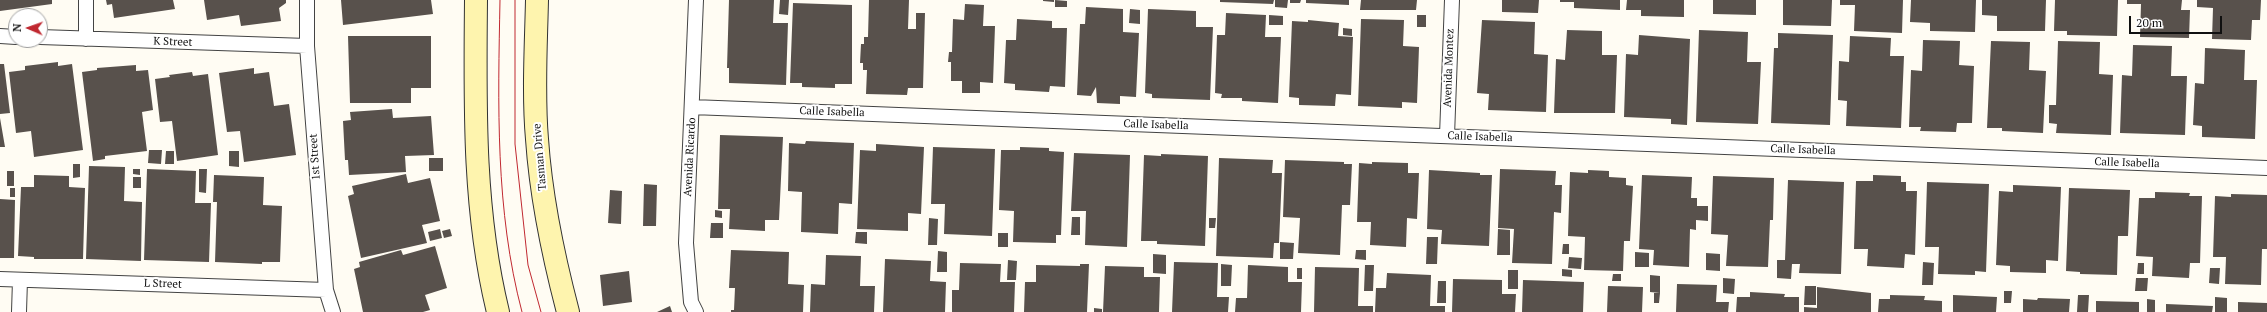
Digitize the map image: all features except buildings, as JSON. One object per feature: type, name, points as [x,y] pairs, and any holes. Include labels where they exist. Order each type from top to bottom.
[{"type":"street","points":[[476,0],[476,140],[482,227],[498,312]]},
{"type":"street","name":"Tasman Drive","points":[[537,0],[536,138],[543,197],[554,258],[568,312]]},
{"type":"lane","points":[[86,0],[86,39]]},
{"type":"lane","name":"1st Street","points":[[307,0],[307,46],[326,290],[333,312]]},
{"type":"lane","name":"Avenida Ricardo","points":[[696,0],[686,243],[690,302],[696,312]]},
{"type":"lane","name":"Avenida Montez","points":[[1447,136],[1452,0]]},
{"type":"lane","name":"K Street","points":[[48,37],[307,46]]},
{"type":"lane","name":"Calle Isabella","points":[[692,107],[2267,168]]},
{"type":"lane","name":"L Street","points":[[0,279],[326,290]]},
{"type":"lane","points":[[18,312],[20,280]]},
{"type":"tram line","points":[[500,0],[500,157],[507,235],[513,274],[522,312]]},
{"type":"tram line","points":[[515,0],[515,144],[528,265],[541,312]]}]
